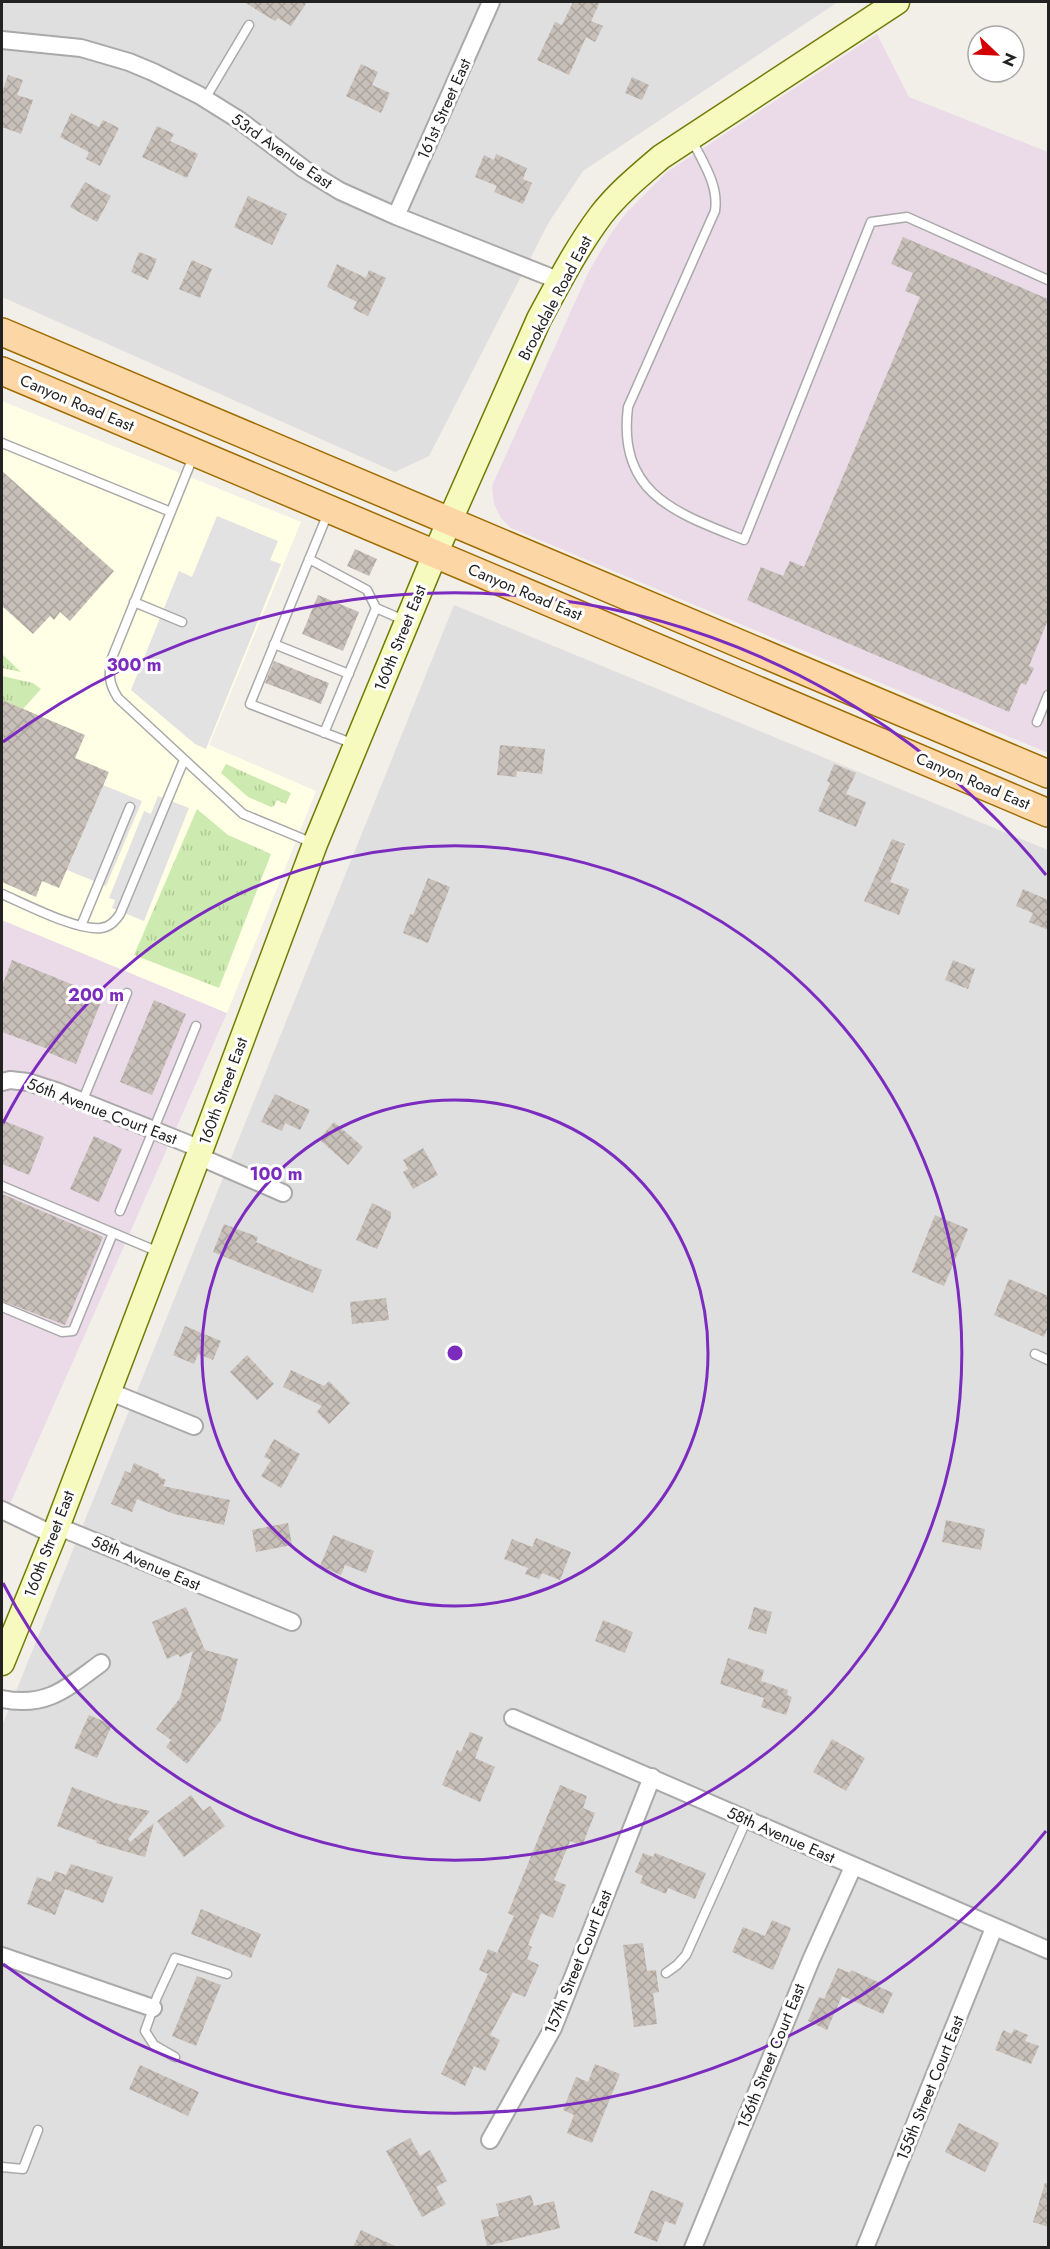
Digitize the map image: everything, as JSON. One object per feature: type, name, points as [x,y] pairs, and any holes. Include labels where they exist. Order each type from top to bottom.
[{"type":"main road","name":"Brookdale Road East","points":[[450,520],[540,319],[601,214],[661,157],[897,2]]},
{"type":"main road","points":[[2,332],[1048,774]]},
{"type":"main road","name":"Canyon Road East","points":[[2,371],[1048,813]]},
{"type":"main road","name":"160th Street East","points":[[2,1663],[54,1535],[200,1153],[315,844],[450,520]]},
{"type":"street","name":"161st Street East","points":[[396,216],[491,2]]},
{"type":"street","name":"53rd Avenue East","points":[[2,40],[91,51],[129,62],[205,99],[239,120],[304,169],[349,195],[560,281]]},
{"type":"street","name":"56th Avenue Court East","points":[[2,1082],[10,1080],[28,1082],[153,1130],[283,1193]]},
{"type":"street","points":[[108,1391],[195,1426]]},
{"type":"street","name":"58th Avenue East","points":[[2,1510],[54,1535],[64,1530],[69,1531],[292,1622]]},
{"type":"street","points":[[2,1699],[19,1703],[45,1699],[101,1663]]},
{"type":"street","name":"58th Avenue East","points":[[513,1718],[652,1777],[852,1867],[1048,1950]]},
{"type":"street","name":"157th Street Court East","points":[[490,2140],[553,2028],[652,1777]]},
{"type":"street","name":"156th Street Court East","points":[[693,2247],[811,1960],[852,1867]]},
{"type":"street","name":"155th Street Court East","points":[[866,2247],[994,1928]]},
{"type":"street","points":[[2,1956],[153,2008]]},
{"type":"lane","points":[[205,99],[249,26]]},
{"type":"lane","points":[[690,137],[713,183],[715,211],[628,407],[627,436],[640,477],[660,501],[687,517],[735,537],[744,540],[871,222],[907,217],[1048,280]]},
{"type":"lane","points":[[2,443],[171,512]]},
{"type":"lane","points":[[195,453],[112,658],[109,669],[111,687],[118,698],[243,814],[315,844]]},
{"type":"lane","points":[[329,510],[250,704],[356,745]]},
{"type":"lane","points":[[309,558],[367,590],[376,608],[406,621]]},
{"type":"lane","points":[[134,602],[182,622]]},
{"type":"lane","points":[[324,733],[376,608]]},
{"type":"lane","points":[[274,644],[349,674]]},
{"type":"lane","points":[[1037,722],[1048,695]]},
{"type":"lane","points":[[2,894],[81,926],[101,928],[109,926],[120,914],[184,760]]},
{"type":"lane","points":[[81,926],[130,807]]},
{"type":"lane","points":[[82,1102],[127,993]]},
{"type":"lane","points":[[120,1211],[196,1026]]},
{"type":"lane","points":[[2,1186],[161,1253]]},
{"type":"lane","points":[[2,1307],[62,1332],[73,1331],[113,1233]]},
{"type":"lane","points":[[1035,1354],[1048,1360]]},
{"type":"lane","points":[[666,1973],[686,1955],[747,1820]]},
{"type":"lane","points":[[175,2057],[154,2044],[145,2031],[175,1958],[227,1974]]},
{"type":"lane","points":[[2,2167],[23,2169],[38,2130]]},
{"type":"shaded area","points":[[2,2],[838,2],[583,171],[549,222],[429,456],[395,472],[2,297]]},
{"type":"shaded area","points":[[877,34],[909,97],[1048,152],[1048,753],[511,528],[501,518],[494,504],[492,486],[589,271],[626,213],[667,172]]},
{"type":"shaded area","points":[[2,401],[301,522],[209,745],[316,791],[227,1013],[2,920]]},
{"type":"shaded area","points":[[217,516],[278,541],[270,560],[281,564],[206,749],[195,744],[131,690],[179,571],[192,577]]},
{"type":"shaded area","points":[[454,605],[1048,850],[1048,2247],[2,2247],[2,1726]]},
{"type":"shaded area","points":[[103,785],[142,801],[106,886],[67,870]]},
{"type":"shaded area","points":[[158,796],[189,808],[144,921],[112,908],[115,900],[109,898],[144,811],[151,814]]},
{"type":"shaded area","points":[[2,920],[227,1013],[2,1522]]},
{"type":"green space","points":[[2,654],[21,672],[2,668]]},
{"type":"green space","points":[[2,676],[33,683],[41,689],[23,709],[2,700]]},
{"type":"green space","points":[[226,764],[291,793],[286,804],[277,800],[271,807],[248,797],[221,773]]},
{"type":"green space","points":[[197,809],[228,835],[271,854],[219,988],[134,955]]},
{"type":"building","points":[[244,2],[307,2],[291,26],[278,18],[275,21]]},
{"type":"building","points":[[573,2],[600,2],[591,21],[603,26],[595,42],[586,37],[569,75],[537,60],[555,22],[562,25]]},
{"type":"building","points":[[361,64],[378,72],[372,85],[390,93],[381,113],[346,96]]},
{"type":"building","points":[[8,75],[23,80],[17,95],[33,100],[21,134],[2,127],[2,93]]},
{"type":"building","points":[[632,77],[649,85],[642,100],[625,93]]},
{"type":"building","points":[[71,113],[99,127],[103,120],[119,128],[100,166],[86,159],[89,152],[60,137]]},
{"type":"building","points":[[157,126],[174,134],[170,141],[198,154],[187,178],[142,157]]},
{"type":"building","points":[[496,154],[527,168],[523,179],[532,183],[523,204],[494,192],[497,186],[475,177],[484,155],[494,160]]},
{"type":"building","points":[[85,182],[111,196],[97,222],[70,207]]},
{"type":"building","points":[[248,196],[287,214],[272,245],[234,227]]},
{"type":"building","points":[[903,237],[1048,299],[1048,620],[1029,666],[1034,668],[1026,685],[1021,683],[1009,712],[747,600],[761,567],[783,576],[790,561],[804,567],[920,297],[905,291],[913,273],[891,264]]},
{"type":"building","points":[[139,252],[157,259],[148,280],[131,272]]},
{"type":"building","points":[[192,260],[212,269],[200,298],[179,289]]},
{"type":"building","points":[[337,264],[366,278],[369,270],[386,278],[368,316],[353,309],[357,302],[327,287]]},
{"type":"building","points":[[2,471],[114,571],[70,621],[60,612],[54,620],[50,616],[33,634],[2,606]]},
{"type":"building","points":[[355,549],[377,559],[369,576],[347,566]]},
{"type":"building","points":[[318,595],[359,612],[343,651],[302,634]]},
{"type":"building","points":[[274,661],[329,683],[321,704],[265,683]]},
{"type":"building","points":[[2,700],[85,735],[75,758],[109,772],[59,888],[42,881],[36,897],[2,882]]},
{"type":"building","points":[[500,745],[545,749],[542,774],[517,771],[516,777],[497,775]]},
{"type":"building","points":[[834,764],[856,773],[846,794],[866,802],[856,827],[818,811],[830,783],[827,781]]},
{"type":"building","points":[[892,839],[905,844],[890,882],[909,889],[899,915],[864,901]]},
{"type":"building","points":[[428,878],[450,887],[428,943],[403,933]]},
{"type":"building","points":[[1023,889],[1048,900],[1048,930],[1029,922],[1033,913],[1016,906]]},
{"type":"building","points":[[12,960],[103,997],[76,1064],[47,1052],[48,1049],[2,1032],[2,986]]},
{"type":"building","points":[[953,960],[975,969],[968,989],[945,980]]},
{"type":"building","points":[[154,1000],[186,1014],[152,1095],[120,1082]]},
{"type":"building","points":[[275,1094],[310,1110],[300,1130],[285,1123],[282,1131],[261,1122]]},
{"type":"building","points":[[2,1120],[44,1137],[29,1175],[2,1164]]},
{"type":"building","points":[[334,1122],[363,1147],[348,1165],[319,1139]]},
{"type":"building","points":[[94,1136],[122,1149],[99,1202],[70,1189]]},
{"type":"building","points":[[423,1148],[438,1175],[413,1189],[403,1172],[408,1169],[403,1160]]},
{"type":"building","points":[[2,1194],[103,1237],[65,1325],[2,1301]]},
{"type":"building","points":[[372,1203],[391,1212],[377,1249],[356,1240]]},
{"type":"building","points":[[935,1215],[968,1229],[944,1286],[912,1272]]},
{"type":"building","points":[[224,1224],[258,1237],[256,1242],[322,1270],[313,1293],[213,1252]]},
{"type":"building","points":[[1009,1279],[1048,1296],[1048,1327],[1044,1337],[994,1315]]},
{"type":"building","points":[[386,1298],[389,1320],[352,1324],[350,1302]]},
{"type":"building","points":[[185,1326],[221,1341],[213,1360],[198,1354],[194,1364],[173,1355]]},
{"type":"building","points":[[247,1355],[274,1384],[257,1400],[230,1372]]},
{"type":"building","points":[[291,1370],[324,1386],[329,1381],[350,1403],[329,1424],[317,1412],[322,1406],[283,1387]]},
{"type":"building","points":[[274,1439],[300,1454],[281,1488],[261,1476],[271,1460],[264,1457]]},
{"type":"building","points":[[134,1463],[159,1474],[158,1476],[166,1480],[163,1486],[230,1500],[224,1525],[174,1514],[137,1499],[132,1512],[111,1504],[125,1471],[130,1473]]},
{"type":"building","points":[[946,1520],[985,1529],[981,1550],[942,1542]]},
{"type":"building","points":[[288,1523],[292,1545],[256,1552],[252,1530]]},
{"type":"building","points":[[333,1535],[374,1551],[366,1573],[345,1565],[341,1575],[320,1566]]},
{"type":"building","points":[[536,1538],[571,1552],[560,1580],[542,1573],[539,1579],[525,1574],[528,1568],[504,1559],[512,1539],[532,1547]]},
{"type":"building","points":[[186,1607],[205,1650],[238,1659],[221,1720],[187,1764],[166,1747],[171,1740],[156,1729],[180,1698],[193,1651],[180,1657],[178,1654],[167,1659],[152,1622]]},
{"type":"building","points":[[754,1607],[772,1612],[766,1634],[748,1629]]},
{"type":"building","points":[[603,1620],[633,1632],[625,1653],[595,1641]]},
{"type":"building","points":[[728,1658],[764,1670],[761,1681],[788,1690],[787,1695],[792,1697],[786,1715],[761,1707],[764,1698],[720,1684]]},
{"type":"building","points":[[89,1715],[112,1725],[97,1758],[74,1748]]},
{"type":"building","points":[[470,1732],[483,1737],[475,1758],[495,1767],[480,1802],[442,1785],[457,1750],[461,1752]]},
{"type":"building","points":[[832,1739],[865,1758],[846,1791],[813,1772]]},
{"type":"building","points":[[560,1785],[587,1796],[583,1808],[595,1813],[582,1846],[570,1841],[554,1880],[566,1885],[553,1918],[541,1913],[528,1945],[532,1947],[527,1959],[539,1965],[525,1997],[513,1992],[490,2035],[500,2040],[485,2071],[474,2066],[465,2086],[441,2074],[488,1974],[479,1970],[488,1949],[497,1953],[514,1916],[508,1913]]},
{"type":"building","points":[[72,1787],[115,1803],[150,1811],[128,1839],[130,1842],[154,1823],[145,1857],[96,1843],[97,1841],[57,1826]]},
{"type":"building","points":[[191,1795],[203,1811],[210,1806],[225,1826],[184,1857],[157,1821]]},
{"type":"building","points":[[643,1853],[653,1857],[655,1853],[706,1873],[695,1899],[668,1888],[666,1894],[640,1883],[643,1876],[635,1872]]},
{"type":"building","points":[[71,1864],[113,1877],[103,1903],[65,1889],[55,1915],[27,1904],[37,1877],[51,1882],[55,1871],[66,1875]]},
{"type":"building","points":[[201,1909],[261,1934],[251,1958],[191,1934]]},
{"type":"building","points":[[772,1920],[791,1928],[773,1970],[732,1952],[743,1927],[765,1936]]},
{"type":"building","points":[[643,1943],[647,1971],[656,1970],[659,1992],[653,1993],[657,2024],[634,2027],[623,1945]]},
{"type":"building","points":[[838,1968],[850,1973],[851,1970],[878,1982],[877,1986],[893,1993],[883,2014],[842,1996],[827,2030],[808,2021],[819,1997],[824,1999]]},
{"type":"building","points":[[197,1976],[221,1985],[196,2046],[172,2036]]},
{"type":"building","points":[[1014,2029],[1028,2035],[1025,2041],[1039,2046],[1031,2064],[995,2050],[1003,2030],[1012,2034]]},
{"type":"building","points":[[595,2064],[620,2074],[592,2143],[567,2133],[574,2115],[563,2110],[576,2077],[588,2082]]},
{"type":"building","points":[[140,2065],[199,2092],[188,2116],[129,2089]]},
{"type":"building","points":[[959,2123],[999,2143],[985,2172],[945,2152]]},
{"type":"building","points":[[410,2138],[420,2156],[430,2150],[447,2181],[436,2187],[446,2204],[422,2217],[386,2151]]},
{"type":"building","points":[[1045,2183],[1048,2184],[1048,2227],[1033,2222]]},
{"type":"building","points":[[651,2190],[684,2203],[675,2225],[665,2221],[657,2242],[634,2233]]},
{"type":"building","points":[[531,2195],[534,2206],[554,2201],[560,2228],[487,2246],[481,2220],[499,2216],[496,2204]]},
{"type":"building","points":[[361,2230],[397,2247],[353,2247]]}]
